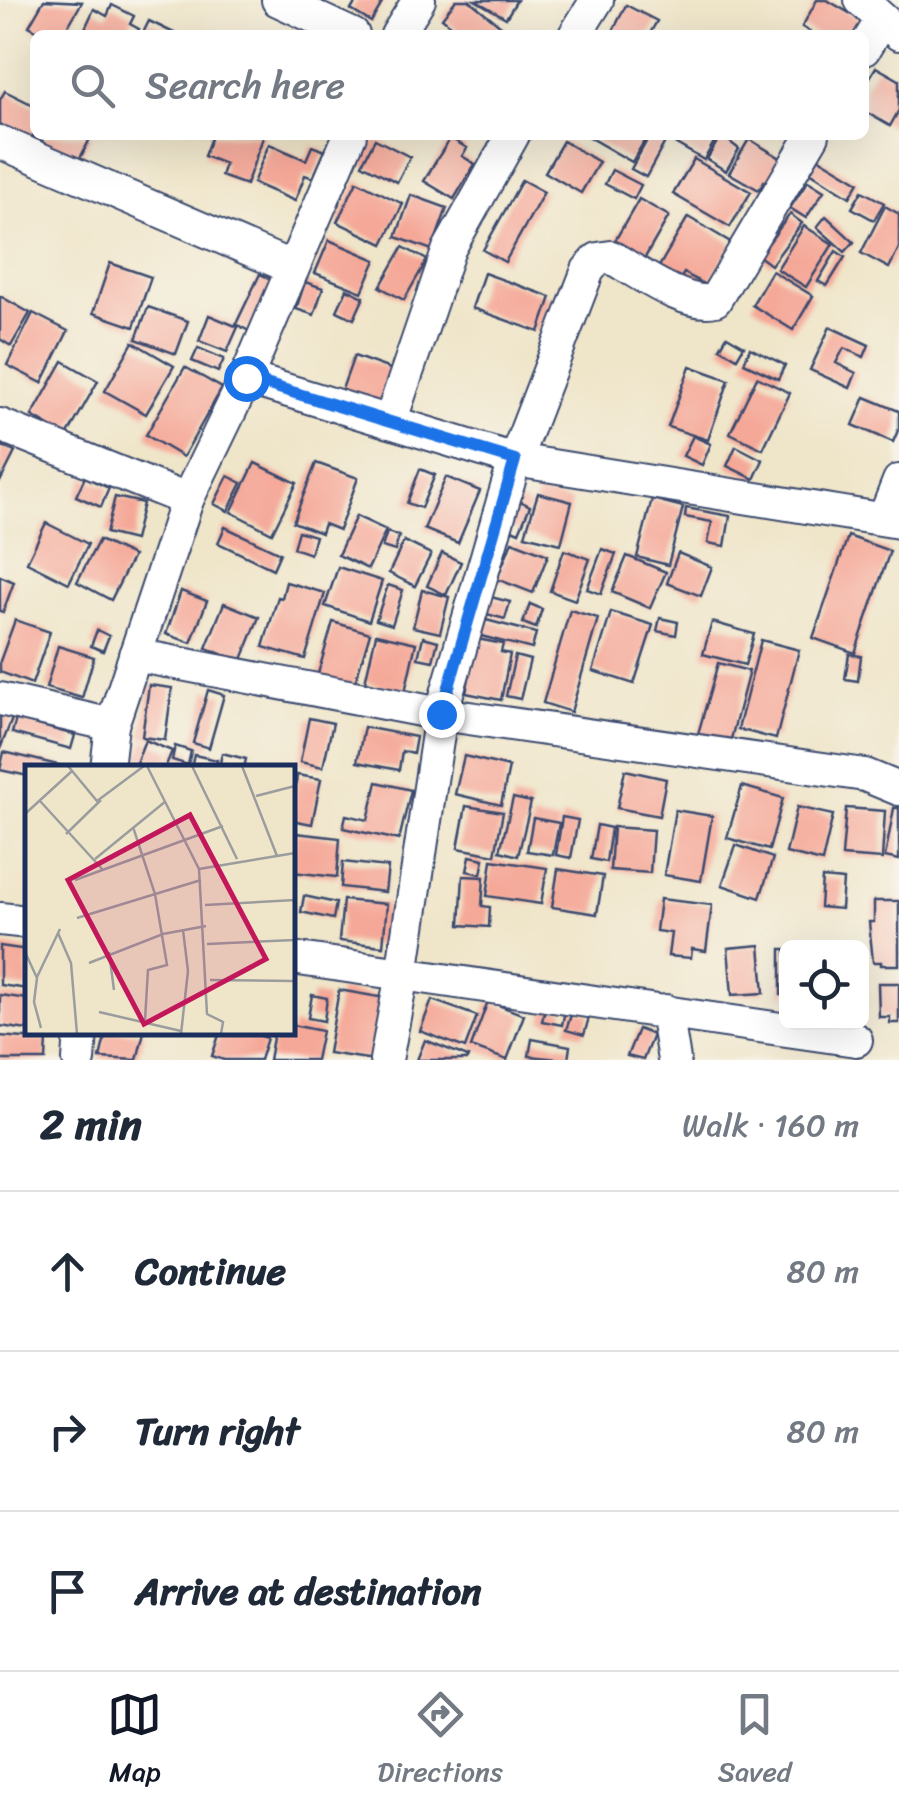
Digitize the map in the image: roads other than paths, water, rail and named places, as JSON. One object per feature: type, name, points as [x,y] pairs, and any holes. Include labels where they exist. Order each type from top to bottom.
[{"type":"street","points":[[278,0],[343,30]]},
{"type":"street","points":[[399,30],[419,0]]},
{"type":"street","points":[[579,30],[598,0]]},
{"type":"street","points":[[108,765],[112,725],[186,500],[246,378],[348,140]]},
{"type":"street","points":[[390,422],[449,248],[509,140]]},
{"type":"street","points":[[386,1060],[441,714],[515,460],[588,270],[598,259],[610,257],[688,299],[704,304],[715,300],[810,140]]},
{"type":"street","points":[[0,142],[294,268]]},
{"type":"street","points":[[246,378],[515,460],[892,521],[899,481]]},
{"type":"street","points":[[0,425],[186,500]]},
{"type":"street","points":[[135,656],[441,714],[864,776],[899,789]]},
{"type":"street","points":[[0,699],[112,725]]},
{"type":"street","points":[[0,919],[25,922]]},
{"type":"street","points":[[295,958],[856,1040]]},
{"type":"street","points":[[666,1011],[674,1060]]},
{"type":"street","points":[[79,1060],[81,1035]]}]
